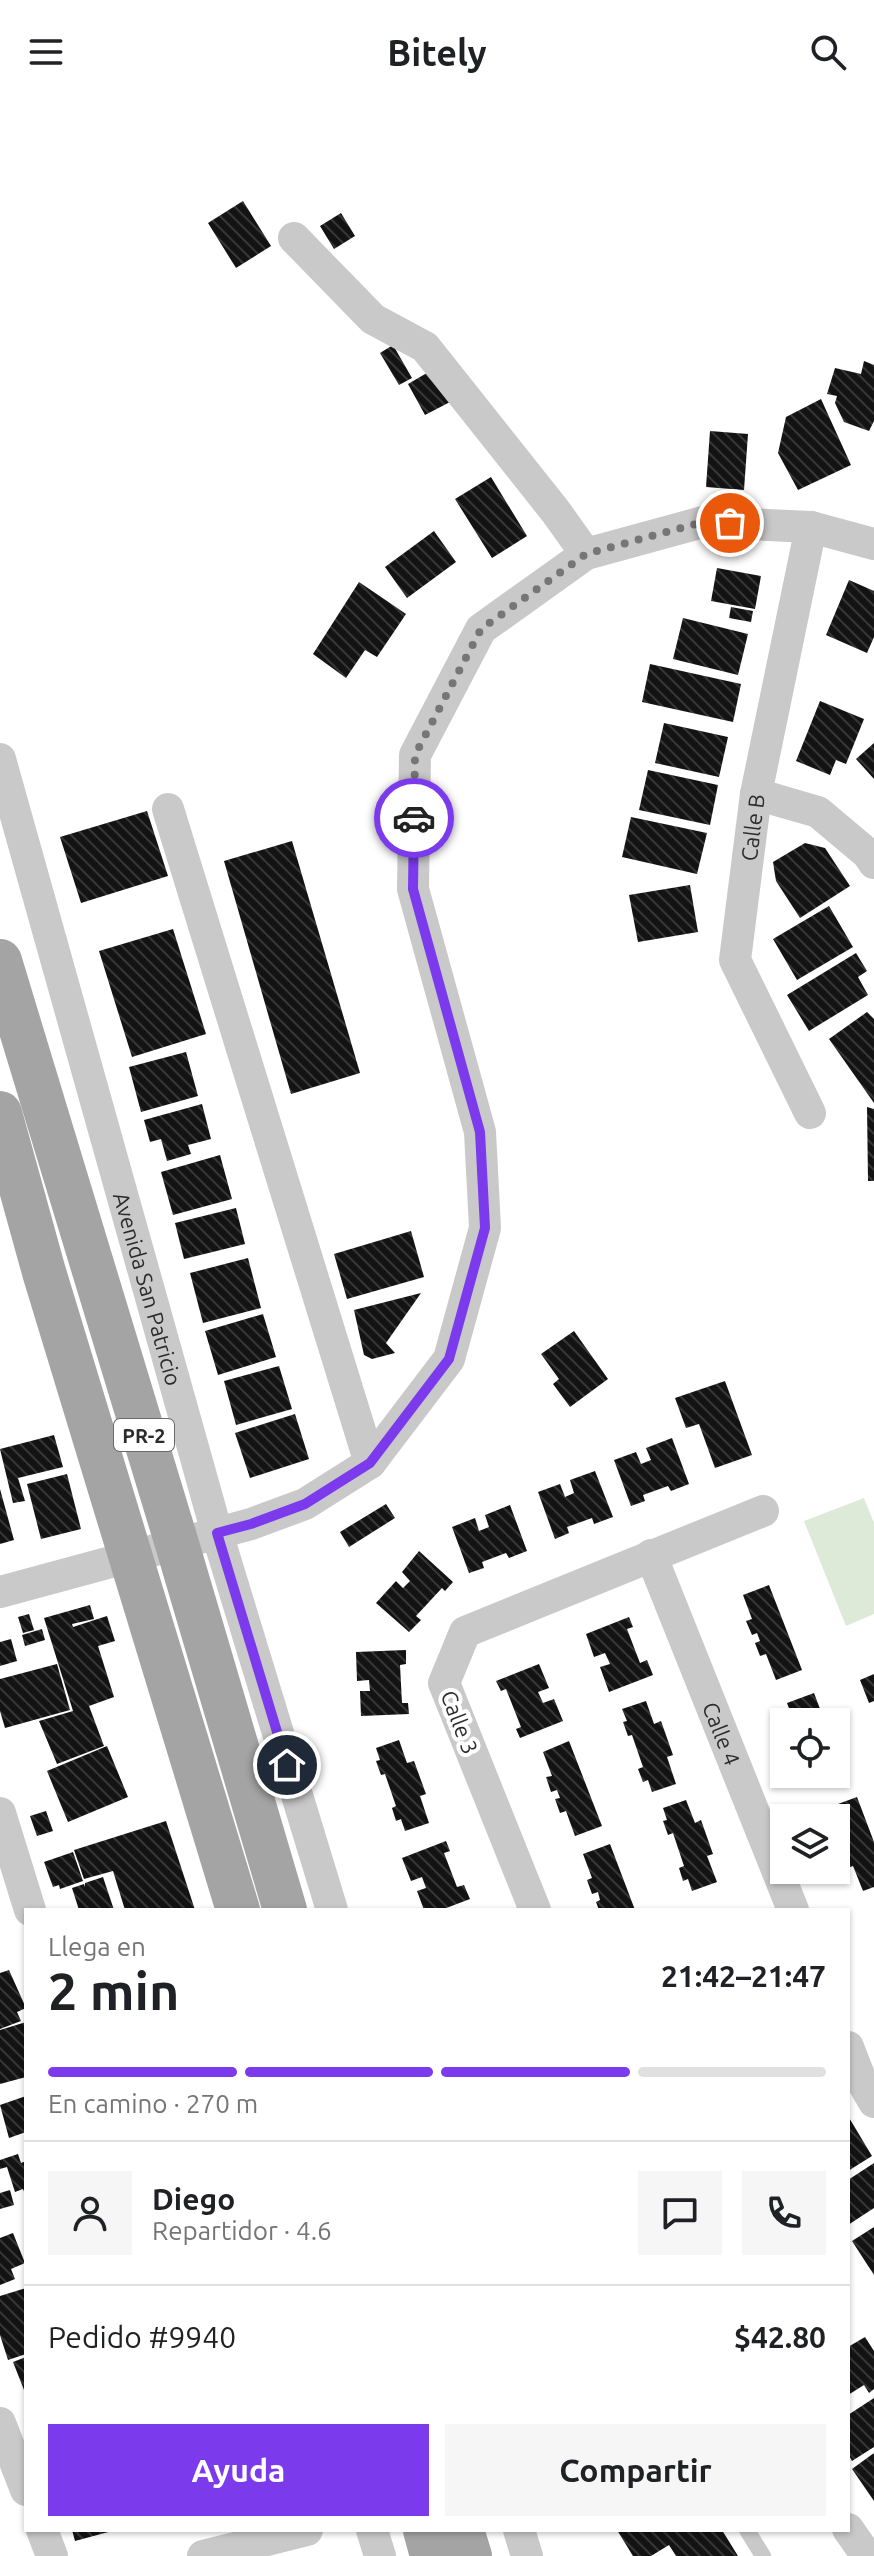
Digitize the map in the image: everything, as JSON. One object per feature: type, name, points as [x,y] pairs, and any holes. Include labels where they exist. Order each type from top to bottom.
[{"type":"main road","name":"PR-2","points":[[0,961],[197,1538],[285,1908]]},
{"type":"main road","name":"PR-2","points":[[0,1113],[44,1272],[237,1908]]},
{"type":"main road","points":[[426,2532],[432,2556]]},
{"type":"main road","points":[[463,2532],[470,2556]]},
{"type":"street","points":[[294,238],[373,319],[425,347],[586,554]]},
{"type":"street","points":[[0,1592],[251,1524],[305,1504],[370,1463],[449,1359],[485,1228],[480,1132],[413,889],[415,755],[481,629],[586,554],[703,522],[811,527],[873,541]]},
{"type":"street","name":"Calle B","points":[[810,1113],[735,960],[756,794],[811,527]]},
{"type":"street","name":"Avenida San Patricio","points":[[0,759],[197,1538],[331,1908]]},
{"type":"street","points":[[756,794],[818,812],[868,854],[874,863]]},
{"type":"street","points":[[168,809],[370,1463]]},
{"type":"street","name":"Calle 3","points":[[534,1908],[444,1683],[465,1632],[763,1511]]},
{"type":"street","name":"Calle 4","points":[[651,1555],[792,1908]]},
{"type":"street","points":[[0,1813],[29,1908]]},
{"type":"street","points":[[850,2052],[874,2102]]},
{"type":"street","points":[[0,2423],[24,2485]]},
{"type":"street","points":[[43,2532],[52,2556]]},
{"type":"street","points":[[203,2556],[242,2538],[291,2532]]},
{"type":"street","points":[[373,2532],[380,2556]]},
{"type":"street","points":[[520,2532],[527,2556]]},
{"type":"street","points":[[850,2532],[867,2556]]},
{"type":"lane","points":[[748,2532],[763,2556]]},
{"type":"green space","points":[[864,1498],[874,1523],[874,1614],[846,1626],[804,1521]]},
{"type":"building","points":[[243,201],[271,246],[236,268],[208,223]]},
{"type":"building","points":[[341,213],[355,236],[334,249],[320,226]]},
{"type":"building","points":[[393,345],[412,378],[399,385],[380,353]]},
{"type":"building","points":[[864,361],[874,365],[874,421],[869,431],[844,422],[835,403],[837,396],[827,394],[835,368],[861,374]]},
{"type":"building","points":[[432,370],[450,402],[425,415],[408,384]]},
{"type":"building","points":[[821,399],[851,465],[798,490],[778,453],[786,417]]},
{"type":"building","points":[[710,431],[748,434],[744,490],[706,487]]},
{"type":"building","points":[[491,477],[527,536],[492,558],[455,499]]},
{"type":"building","points":[[434,531],[456,562],[407,598],[385,567]]},
{"type":"building","points":[[717,568],[761,576],[755,609],[711,601]]},
{"type":"building","points":[[849,580],[874,591],[874,637],[867,653],[826,635]]},
{"type":"building","points":[[359,582],[406,614],[377,657],[365,650],[346,678],[313,654]]},
{"type":"building","points":[[731,607],[753,611],[751,622],[729,618]]},
{"type":"building","points":[[683,618],[748,634],[738,675],[673,659]]},
{"type":"building","points":[[650,664],[741,684],[733,722],[642,702]]},
{"type":"building","points":[[820,701],[864,719],[846,764],[836,760],[830,775],[796,761]]},
{"type":"building","points":[[664,723],[728,737],[719,777],[655,763]]},
{"type":"building","points":[[874,743],[874,779],[856,759]]},
{"type":"building","points":[[648,770],[718,785],[710,825],[639,810]]},
{"type":"building","points":[[147,811],[168,876],[81,903],[60,837]]},
{"type":"building","points":[[631,817],[707,833],[697,874],[622,857]]},
{"type":"building","points":[[292,841],[360,1073],[291,1094],[224,861]]},
{"type":"building","points":[[805,843],[825,848],[850,886],[800,918],[776,881],[773,862]]},
{"type":"building","points":[[690,885],[698,932],[638,942],[629,895]]},
{"type":"building","points":[[829,906],[853,947],[797,980],[773,939]]},
{"type":"building","points":[[173,929],[206,1034],[132,1057],[99,951]]},
{"type":"building","points":[[856,953],[867,971],[858,977],[868,995],[809,1031],[787,995]]},
{"type":"building","points":[[867,1012],[874,1019],[874,1103],[829,1039]]},
{"type":"building","points":[[186,1052],[198,1096],[141,1112],[129,1067]]},
{"type":"building","points":[[202,1104],[211,1139],[188,1145],[191,1154],[167,1161],[161,1139],[150,1142],[144,1120]]},
{"type":"building","points":[[867,1107],[874,1109],[874,1181],[868,1181]]},
{"type":"building","points":[[220,1155],[232,1199],[173,1215],[161,1172]]},
{"type":"building","points":[[236,1208],[245,1244],[184,1259],[175,1223]]},
{"type":"building","points":[[411,1231],[424,1277],[347,1299],[334,1254]]},
{"type":"building","points":[[248,1258],[261,1308],[203,1323],[190,1273]]},
{"type":"building","points":[[421,1293],[386,1343],[395,1353],[372,1359],[364,1355],[354,1310]]},
{"type":"building","points":[[263,1314],[276,1357],[218,1375],[205,1331]]},
{"type":"building","points":[[574,1331],[608,1379],[570,1407],[553,1384],[559,1379],[541,1354]]},
{"type":"building","points":[[279,1366],[292,1409],[236,1425],[224,1381]]},
{"type":"building","points":[[725,1381],[752,1455],[715,1468],[699,1424],[686,1428],[675,1398]]},
{"type":"building","points":[[295,1414],[309,1459],[250,1478],[235,1433]]},
{"type":"building","points":[[54,1435],[63,1467],[18,1478],[25,1501],[13,1503],[0,1449]]},
{"type":"building","points":[[672,1438],[689,1484],[671,1491],[668,1486],[643,1495],[645,1501],[631,1506],[614,1460],[636,1452],[641,1464],[651,1460],[646,1448]]},
{"type":"building","points":[[595,1471],[613,1517],[594,1524],[592,1518],[567,1527],[569,1533],[555,1539],[538,1492],[560,1484],[565,1497],[574,1493],[570,1480]]},
{"type":"building","points":[[67,1474],[81,1529],[41,1539],[27,1484]]},
{"type":"building","points":[[0,1489],[14,1540],[0,1544]]},
{"type":"building","points":[[386,1504],[395,1518],[349,1547],[340,1532]]},
{"type":"building","points":[[510,1505],[527,1551],[509,1558],[506,1553],[482,1562],[484,1568],[469,1573],[452,1527],[475,1518],[479,1531],[489,1527],[485,1515]]},
{"type":"building","points":[[419,1551],[453,1582],[445,1591],[442,1588],[416,1616],[421,1620],[409,1632],[376,1603],[396,1581],[403,1588],[410,1581],[402,1572]]},
{"type":"building","points":[[769,1585],[802,1670],[776,1680],[766,1654],[760,1656],[755,1643],[760,1641],[757,1633],[752,1635],[746,1621],[752,1619],[743,1595]]},
{"type":"building","points":[[90,1605],[94,1619],[72,1624],[73,1627],[107,1616],[115,1641],[98,1646],[114,1697],[89,1706],[104,1746],[57,1764],[39,1721],[73,1711],[44,1618]]},
{"type":"building","points":[[29,1614],[34,1630],[23,1633],[18,1617]]},
{"type":"building","points":[[629,1617],[633,1627],[627,1629],[640,1663],[647,1660],[653,1675],[609,1692],[600,1667],[610,1664],[605,1653],[594,1657],[586,1634]]},
{"type":"building","points":[[42,1629],[45,1640],[25,1646],[22,1635]]},
{"type":"building","points":[[11,1639],[17,1661],[0,1666],[0,1642]]},
{"type":"building","points":[[406,1650],[406,1664],[400,1665],[402,1703],[408,1703],[409,1714],[361,1716],[360,1691],[370,1691],[369,1680],[357,1681],[356,1652]]},
{"type":"building","points":[[57,1664],[70,1710],[5,1728],[0,1711],[0,1679]]},
{"type":"building","points":[[539,1664],[549,1688],[538,1692],[543,1703],[554,1699],[563,1721],[520,1738],[516,1729],[521,1727],[506,1689],[501,1691],[496,1681]]},
{"type":"building","points":[[874,1674],[874,1701],[869,1703],[860,1680]]},
{"type":"building","points":[[814,1693],[820,1708],[789,1708],[787,1703]]},
{"type":"building","points":[[646,1701],[654,1724],[661,1721],[673,1755],[667,1757],[676,1784],[652,1792],[648,1780],[643,1782],[638,1769],[643,1767],[632,1735],[628,1736],[622,1709]]},
{"type":"building","points":[[399,1740],[407,1763],[414,1761],[426,1794],[420,1796],[429,1823],[405,1831],[401,1819],[396,1821],[392,1808],[396,1806],[385,1774],[381,1775],[376,1761],[380,1760],[376,1748]]},
{"type":"building","points":[[569,1741],[602,1826],[575,1836],[566,1811],[560,1813],[555,1799],[560,1798],[557,1790],[551,1792],[546,1777],[552,1776],[543,1752]]},
{"type":"building","points":[[107,1746],[128,1797],[68,1822],[47,1771]]},
{"type":"building","points":[[857,1797],[874,1842],[874,1887],[863,1891],[853,1866],[850,1867],[850,1804],[838,1804]]},
{"type":"building","points":[[686,1800],[695,1823],[701,1820],[713,1854],[707,1856],[717,1882],[692,1891],[688,1879],[683,1881],[679,1868],[684,1866],[673,1833],[668,1835],[663,1821],[667,1820],[663,1808]]},
{"type":"building","points":[[46,1811],[53,1831],[37,1836],[30,1816]]},
{"type":"building","points":[[166,1821],[194,1908],[124,1908],[113,1871],[84,1879],[74,1850]]},
{"type":"building","points":[[446,1841],[450,1851],[444,1853],[457,1887],[464,1885],[470,1899],[446,1908],[423,1908],[417,1891],[426,1888],[422,1877],[411,1881],[402,1858]]},
{"type":"building","points":[[610,1844],[634,1908],[598,1908],[598,1892],[592,1894],[587,1880],[592,1878],[583,1854]]},
{"type":"building","points":[[73,1852],[83,1881],[60,1889],[59,1885],[53,1887],[44,1862]]},
{"type":"building","points":[[103,1877],[113,1908],[78,1908],[72,1888],[84,1884],[85,1887],[85,1883]]},
{"type":"building","points":[[9,1970],[24,2009],[17,2012],[21,2021],[0,2029],[0,1973]]},
{"type":"building","points":[[24,2023],[24,2078],[0,2084],[0,2030]]},
{"type":"building","points":[[24,2097],[24,2133],[9,2138],[0,2105]]},
{"type":"building","points":[[850,2119],[872,2156],[850,2170]]},
{"type":"building","points":[[18,2154],[21,2163],[24,2162],[24,2192],[23,2189],[15,2192],[7,2167],[0,2169],[0,2160]]},
{"type":"building","points":[[874,2163],[874,2208],[850,2224],[850,2179]]},
{"type":"building","points":[[10,2190],[14,2205],[0,2209],[0,2193]]},
{"type":"building","points":[[874,2227],[874,2275],[852,2241]]},
{"type":"building","points":[[13,2233],[24,2263],[11,2269],[15,2279],[0,2285],[0,2238]]},
{"type":"building","points":[[24,2289],[24,2355],[8,2360],[0,2335],[0,2296]]},
{"type":"building","points":[[865,2337],[874,2351],[874,2389],[869,2393],[864,2385],[850,2394],[850,2346]]},
{"type":"building","points":[[24,2358],[24,2390],[13,2362]]},
{"type":"building","points":[[874,2398],[874,2447],[852,2461],[850,2458],[850,2414]]},
{"type":"building","points":[[874,2453],[874,2501],[852,2469]]},
{"type":"building","points":[[73,2532],[108,2532],[75,2541]]},
{"type":"building","points":[[618,2532],[723,2532],[738,2556],[676,2556],[669,2545],[651,2556],[633,2556]]},
{"type":"way so far","points":[[414,818],[415,755],[481,629],[586,554],[703,522],[730,523]]},
{"type":"route","points":[[287,1765],[217,1533],[305,1504],[370,1463],[449,1359],[485,1228],[480,1132],[413,889],[414,818]]}]
